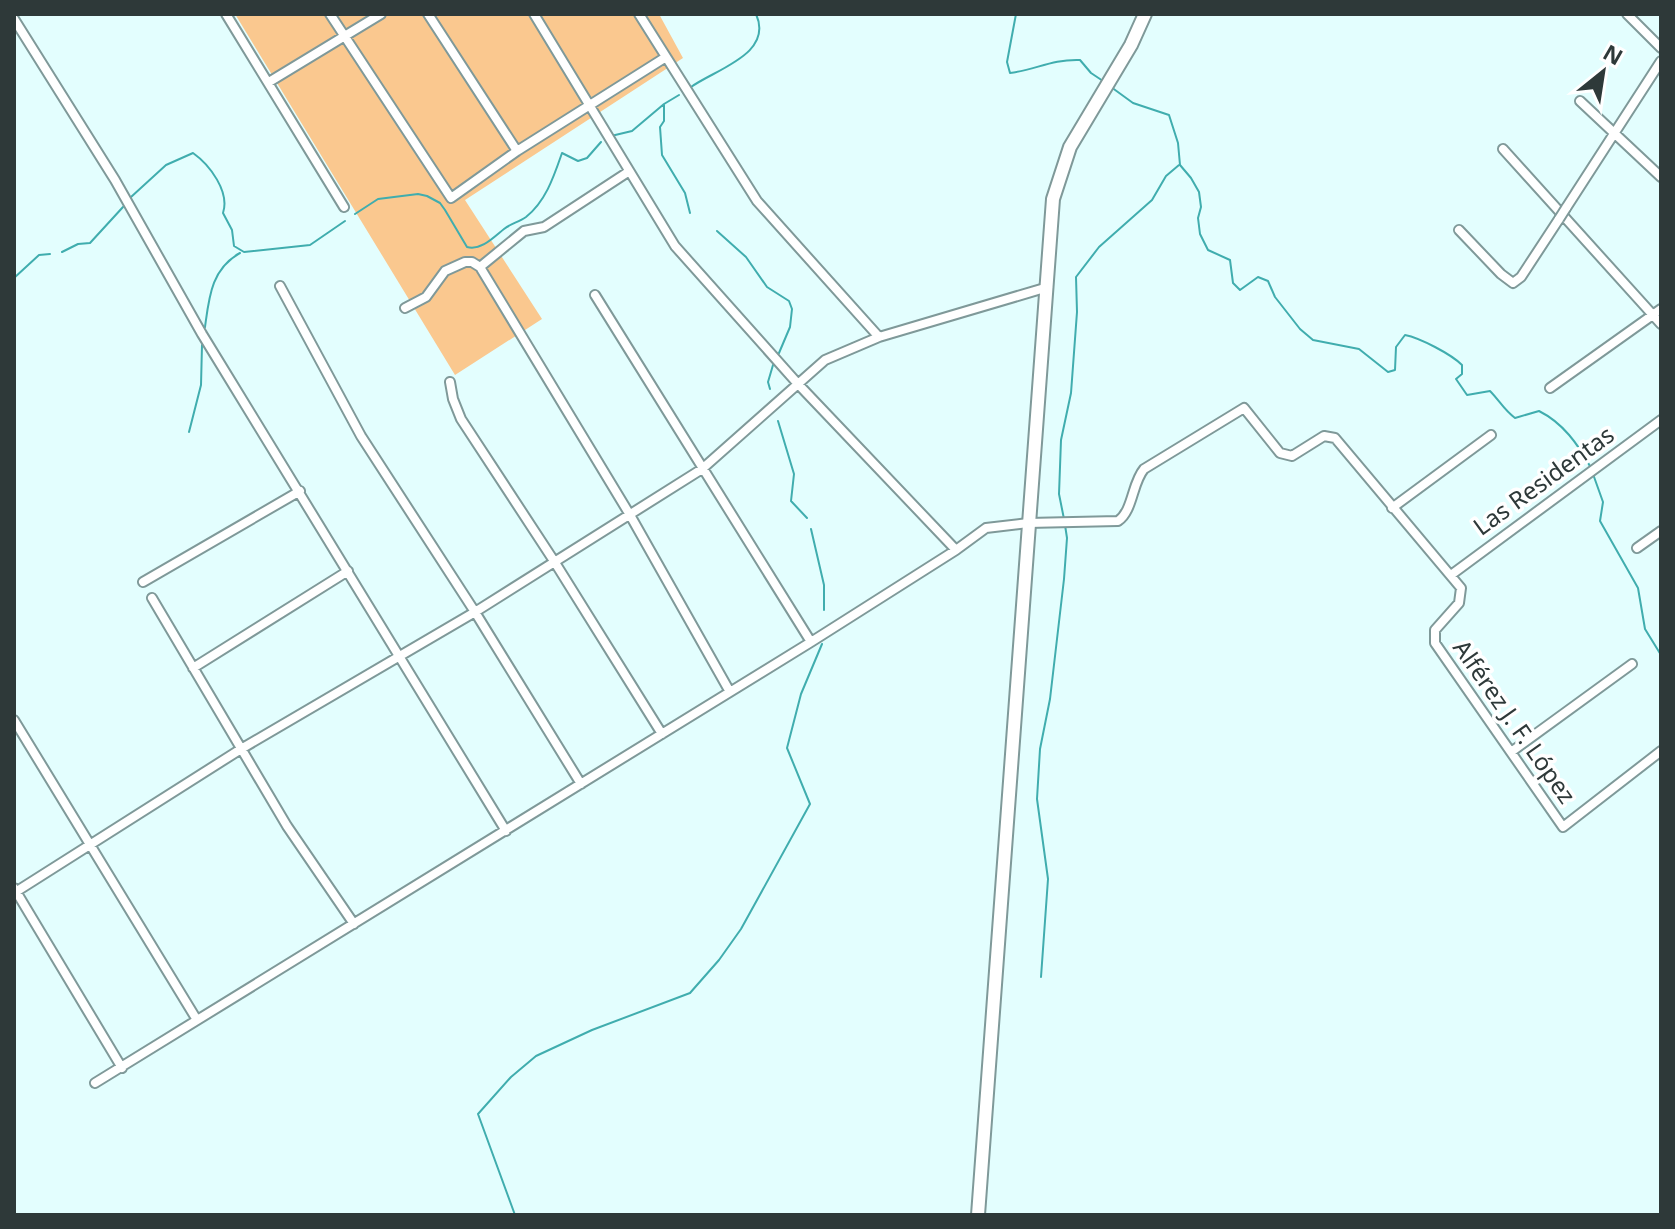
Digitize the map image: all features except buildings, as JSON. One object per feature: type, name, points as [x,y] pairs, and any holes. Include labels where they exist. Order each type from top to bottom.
[{"type":"main road","points":[[978,1215],[1053,199],[1070,147],[1112,78],[1141,16]]},
{"type":"street","points":[[226,14],[344,207]]},
{"type":"street","points":[[330,14],[451,198],[517,151],[666,57]]},
{"type":"street","points":[[269,82],[381,14]]},
{"type":"street","points":[[428,14],[517,151]]},
{"type":"street","points":[[534,14],[675,246],[798,384],[956,550]]},
{"type":"street","points":[[639,14],[757,201],[879,337]]},
{"type":"street","points":[[1627,14],[1660,45]]},
{"type":"street","points":[[14,19],[115,180],[202,334],[506,831]]},
{"type":"street","points":[[1459,230],[1501,274],[1513,283],[1521,277],[1661,61]]},
{"type":"street","points":[[1580,101],[1661,177]]},
{"type":"street","points":[[1503,149],[1657,311],[1661,324]]},
{"type":"street","points":[[480,267],[524,231],[544,227],[628,172]]},
{"type":"street","points":[[405,308],[426,297],[445,271],[465,262],[480,267],[630,515],[730,692]]},
{"type":"street","points":[[280,286],[361,436],[581,784]]},
{"type":"street","points":[[122,1068],[15,891],[241,749],[475,612],[702,469],[825,360],[879,337],[1048,287]]},
{"type":"street","points":[[595,295],[811,642]]},
{"type":"street","points":[[1550,388],[1657,311]]},
{"type":"street","points":[[450,382],[461,419],[662,734]]},
{"type":"street","points":[[95,1083],[811,642],[986,528],[1028,523],[1118,521],[1124,517],[1138,476],[1144,469],[1244,408],[1280,453],[1292,456],[1324,436],[1335,438],[1451,575]]},
{"type":"street","name":"Las Residentas","points":[[1451,575],[1661,420]]},
{"type":"street","points":[[1392,508],[1491,435]]},
{"type":"street","points":[[143,582],[300,491]]},
{"type":"street","points":[[1637,548],[1661,531]]},
{"type":"street","points":[[193,668],[348,571]]},
{"type":"street","name":"Alférez J. F. López","points":[[1451,575],[1461,588],[1462,596],[1435,630],[1435,643],[1563,827],[1661,751]]},
{"type":"street","points":[[152,598],[287,826],[354,924]]},
{"type":"street","points":[[1511,752],[1632,664]]},
{"type":"street","points":[[14,720],[197,1020]]},
{"type":"shaded area","points":[[235,14],[659,14],[683,58],[465,200],[542,319],[455,375]]},
{"type":"waterway","points":[[691,87],[750,50],[757,40],[759,28],[756,14]]},
{"type":"waterway","points":[[1016,14],[1007,62],[1010,73],[1060,61],[1080,60],[1103,81]]},
{"type":"waterway","points":[[1111,87],[1133,103],[1169,115],[1178,143],[1180,165],[1199,192],[1200,234],[1208,250],[1230,260],[1233,283],[1240,290],[1258,277],[1268,281],[1275,297],[1300,329],[1313,340],[1359,349],[1388,372],[1395,370],[1396,347],[1405,335],[1435,347],[1462,365],[1462,374],[1456,379],[1467,395],[1490,391],[1515,418],[1539,411],[1548,416],[1569,435],[1591,468]]},
{"type":"waterway","points":[[611,136],[632,131],[679,95]]},
{"type":"waterway","points":[[664,104],[664,121],[660,127],[662,155],[685,193],[690,213]]},
{"type":"waterway","points":[[355,214],[378,199],[418,194],[427,196],[440,203],[467,247],[477,247],[533,211],[548,188],[562,153],[578,161],[587,158],[601,142]]},
{"type":"waterway","points":[[131,197],[166,165],[193,153],[206,164],[217,180],[224,196],[223,213],[232,230],[234,246],[244,252],[310,245],[345,221]]},
{"type":"waterway","points":[[1064,519],[1059,494],[1061,440],[1071,393],[1077,312],[1076,277],[1099,247],[1152,200],[1166,176],[1179,165]]},
{"type":"waterway","points":[[62,252],[78,244],[90,243],[123,207]]},
{"type":"waterway","points":[[717,231],[746,257],[767,287],[789,301],[792,309],[790,327],[779,353]]},
{"type":"waterway","points":[[205,327],[210,295],[217,276],[240,253]]},
{"type":"waterway","points":[[14,278],[39,255],[50,254]]},
{"type":"waterway","points":[[189,432],[201,385],[202,345]]},
{"type":"waterway","points":[[770,389],[768,382],[773,365]]},
{"type":"waterway","points":[[778,421],[794,474],[791,501],[807,518]]},
{"type":"waterway","points":[[1593,474],[1603,502],[1600,521],[1638,588],[1645,629],[1661,655]]},
{"type":"waterway","points":[[1041,977],[1048,879],[1037,799],[1040,749],[1050,699],[1064,579],[1065,525]]},
{"type":"waterway","points":[[811,529],[824,585],[824,610]]},
{"type":"waterway","points":[[515,1215],[478,1114],[511,1077],[536,1056],[592,1030],[690,993],[719,960],[741,929],[810,804],[787,748],[801,694],[822,644]]}]
